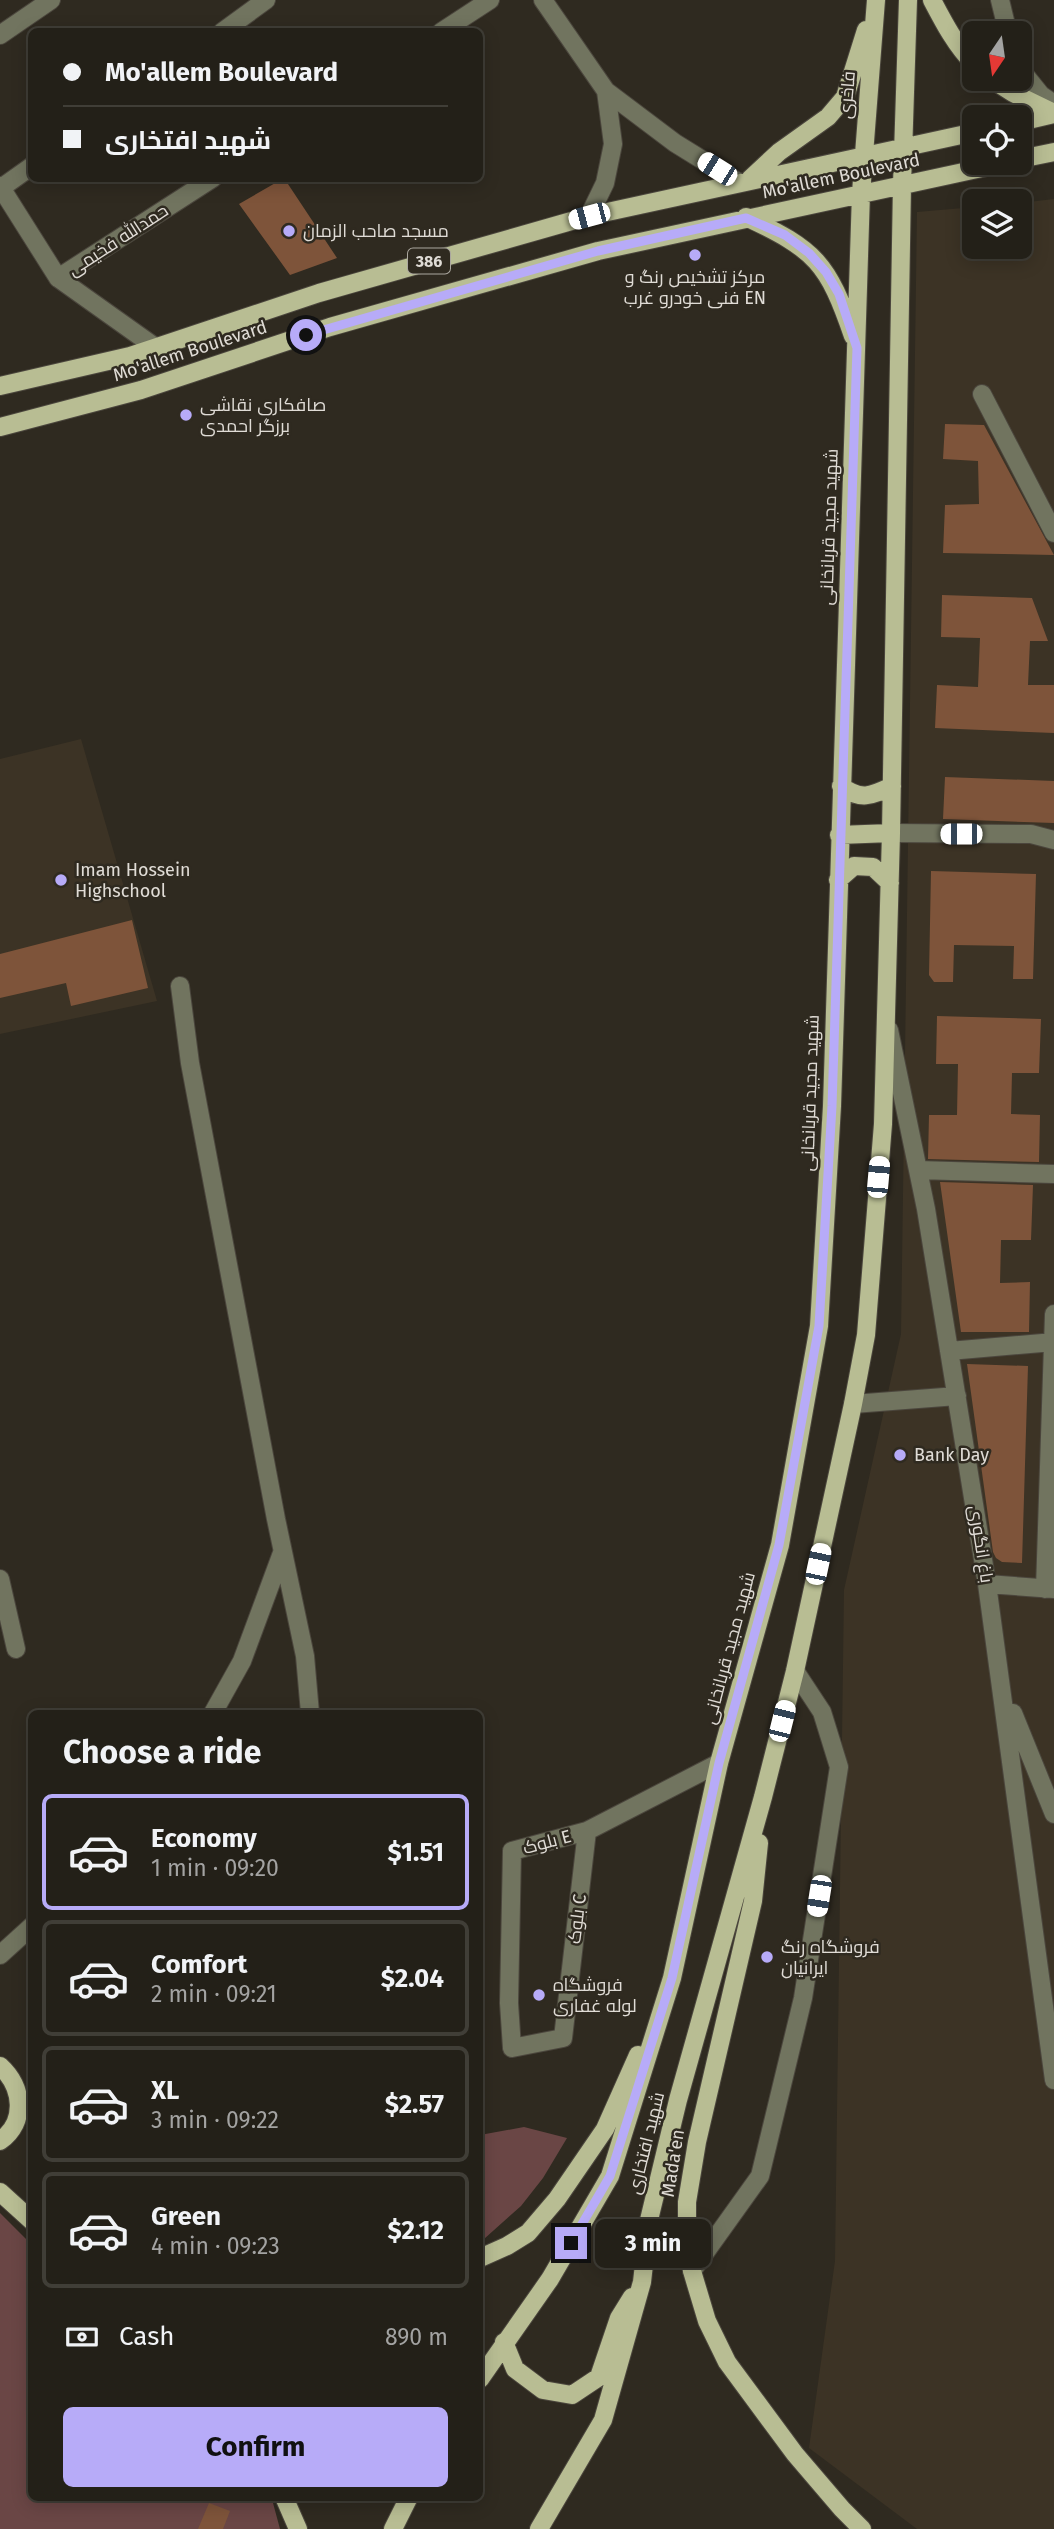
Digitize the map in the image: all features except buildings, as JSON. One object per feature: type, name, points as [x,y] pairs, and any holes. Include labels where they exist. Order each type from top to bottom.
[{"type":"main road","name":"فاخری","points":[[861,193],[876,0]]},
{"type":"main road","points":[[743,181],[828,117],[845,97],[876,0]]},
{"type":"main road","points":[[763,1797],[795,1671],[866,1335],[883,1124],[908,0]]},
{"type":"main road","points":[[932,0],[946,28],[962,51]]},
{"type":"main road","points":[[1010,91],[1054,113]]},
{"type":"main road","points":[[1032,118],[1054,113]]},
{"type":"main road","name":"Mo'allem Boulevard","points":[[0,386],[130,356],[319,293],[589,216],[962,135]]},
{"type":"main road","points":[[1032,157],[1054,152]]},
{"type":"main road","name":"Mo'allem Boulevard","points":[[0,427],[141,390],[330,327],[598,251],[962,172]]},
{"type":"main road","name":"شهید مجید قربانخانی","points":[[672,1978],[719,1763],[779,1545],[819,1326],[832,1106],[861,193]]},
{"type":"main road","points":[[746,218],[793,241],[809,253],[826,272],[839,294],[857,348]]},
{"type":"main road","points":[[841,786],[853,795],[873,795],[892,786]]},
{"type":"main road","points":[[839,835],[891,833]]},
{"type":"main road","points":[[838,880],[854,866],[873,867],[890,883]]},
{"type":"main road","name":"Mada'en","points":[[763,1797],[753,1901],[696,2142],[687,2202],[687,2239],[692,2271],[707,2321],[727,2362],[795,2454],[842,2510],[862,2529]]},
{"type":"main road","name":"شهید افتخاری","points":[[539,2529],[603,2420],[642,2282],[649,2220],[678,2100],[763,1797]]},
{"type":"main road","points":[[483,2257],[528,2233],[557,2199],[605,2129],[672,1978]]},
{"type":"main road","name":"شهید افتخاری","points":[[483,2374],[503,2342],[550,2279],[610,2176],[672,1978]]},
{"type":"main road","points":[[1,2066],[28,2080]]},
{"type":"main road","points":[[0,2141],[15,2124],[19,2108],[18,2092],[12,2078],[1,2066]]},
{"type":"main road","points":[[0,2192],[28,2217]]},
{"type":"main road","points":[[503,2342],[515,2369],[543,2390],[572,2395],[599,2377],[619,2318],[642,2282]]},
{"type":"main road","points":[[286,2501],[298,2529]]},
{"type":"main road","points":[[393,2528],[407,2501]]},
{"type":"street","points":[[0,35],[51,0]]},
{"type":"street","points":[[228,28],[266,0]]},
{"type":"street","points":[[447,28],[490,0]]},
{"type":"street","points":[[543,0],[606,91],[676,143],[743,181]]},
{"type":"street","points":[[1000,0],[1005,21]]},
{"type":"street","points":[[1032,84],[1041,95],[1054,104]]},
{"type":"street","points":[[589,216],[605,183],[613,144],[606,91]]},
{"type":"street","points":[[28,169],[0,187],[58,278],[155,347]]},
{"type":"street","name":"حمدالله فخیمی","points":[[58,278],[207,182]]},
{"type":"street","points":[[982,394],[1054,533]]},
{"type":"street","points":[[891,833],[1031,834],[1054,840]]},
{"type":"street","points":[[180,986],[190,1063],[282,1553],[304,1656],[310,1710]]},
{"type":"street","name":"باغ انگوری","points":[[885,1012],[918,1170],[987,1584],[1054,2080]]},
{"type":"street","points":[[918,1170],[1054,1174]]},
{"type":"street","points":[[987,1584],[1049,1589],[1054,1314]]},
{"type":"street","points":[[949,1351],[1054,1342]]},
{"type":"street","points":[[853,1404],[957,1396]]},
{"type":"street","points":[[216,1710],[242,1661],[282,1553]]},
{"type":"street","points":[[0,1579],[16,1649]]},
{"type":"street","points":[[692,2271],[760,2176],[803,1998],[839,1767],[822,1712],[795,1671]]},
{"type":"street","points":[[1002,1685],[1054,1814]]},
{"type":"street","name":"بلوک E","points":[[512,2049],[509,2003],[512,1851],[587,1831],[719,1763]]},
{"type":"street","name":"بلوک C","points":[[512,2049],[563,2038],[587,1831]]},
{"type":"street","points":[[0,1955],[28,1930]]},
{"type":"shaded area","points":[[1054,199],[1054,2529],[917,2529],[809,2448],[835,2261],[844,1590],[901,1334],[917,212],[962,208],[962,259],[1032,259],[1032,202]]},
{"type":"shaded area","name":"Imam Hossein Highschool","points":[[81,739],[157,1001],[0,1034],[0,759]]},
{"type":"shaded area","points":[[524,2127],[567,2138],[543,2178],[521,2206],[483,2239],[483,2134]]},
{"type":"shaded area","points":[[0,2213],[28,2241],[28,2501],[272,2501],[280,2529],[0,2529]]},
{"type":"place","name":"مسجد صاحب الزمان","points":[[289,231]]},
{"type":"place","name":"مرکز تشخیص رنگ و فنی خودرو غرب EN","points":[[695,255]]},
{"type":"place","name":"صافکاری نقاشی برزگر احمدی","points":[[186,415]]},
{"type":"place","name":"Imam Hossein Highschool","points":[[61,880]]},
{"type":"place","name":"Bank Day","points":[[900,1455]]},
{"type":"place","name":"فروشگاه رنگ ایرانیان","points":[[767,1957]]},
{"type":"place","name":"فروشگاه لوله غفاری","points":[[539,1995]]},
{"type":"route","points":[[306,335],[598,251],[746,218],[785,235],[809,253],[826,272],[839,294],[857,348],[832,1106],[819,1326],[779,1545],[719,1763],[672,1978],[610,2176],[571,2243]]}]
